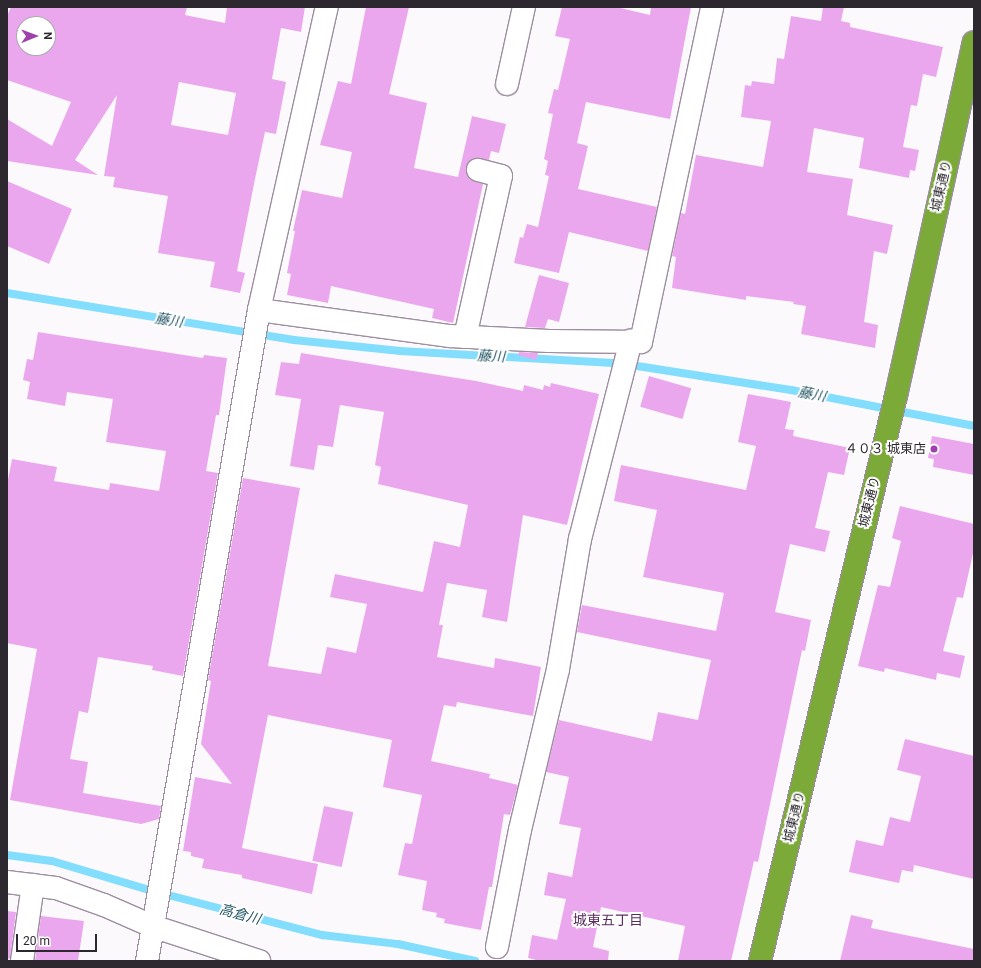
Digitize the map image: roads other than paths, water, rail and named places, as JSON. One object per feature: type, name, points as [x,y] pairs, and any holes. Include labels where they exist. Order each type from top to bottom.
[{"type":"highway","name":"城東通り","points":[[760,961],[890,422],[974,42]]},
{"type":"street","points":[[147,961],[153,918],[258,313],[328,7]]},
{"type":"street","points":[[507,84],[524,7]]},
{"type":"street","points":[[258,313],[465,337],[549,342],[641,342],[712,7]]},
{"type":"street","points":[[465,337],[501,176],[478,170]]},
{"type":"street","points":[[496,947],[520,830],[558,669],[580,539],[630,343]]},
{"type":"street","points":[[7,882],[56,888],[97,902],[153,918],[260,961]]},
{"type":"street","points":[[22,961],[33,885]]},
{"type":"waterway","name":"藤川","points":[[7,293],[294,340],[400,351],[618,363],[791,390],[974,426]]},
{"type":"waterway","name":"高倉川","points":[[7,855],[52,861],[149,890],[322,935],[398,944],[475,961]]},
{"type":"place","name":"４０３ 城東店","points":[[934,449]]},
{"type":"district","name":"城東五丁目","points":[[608,920]]}]
